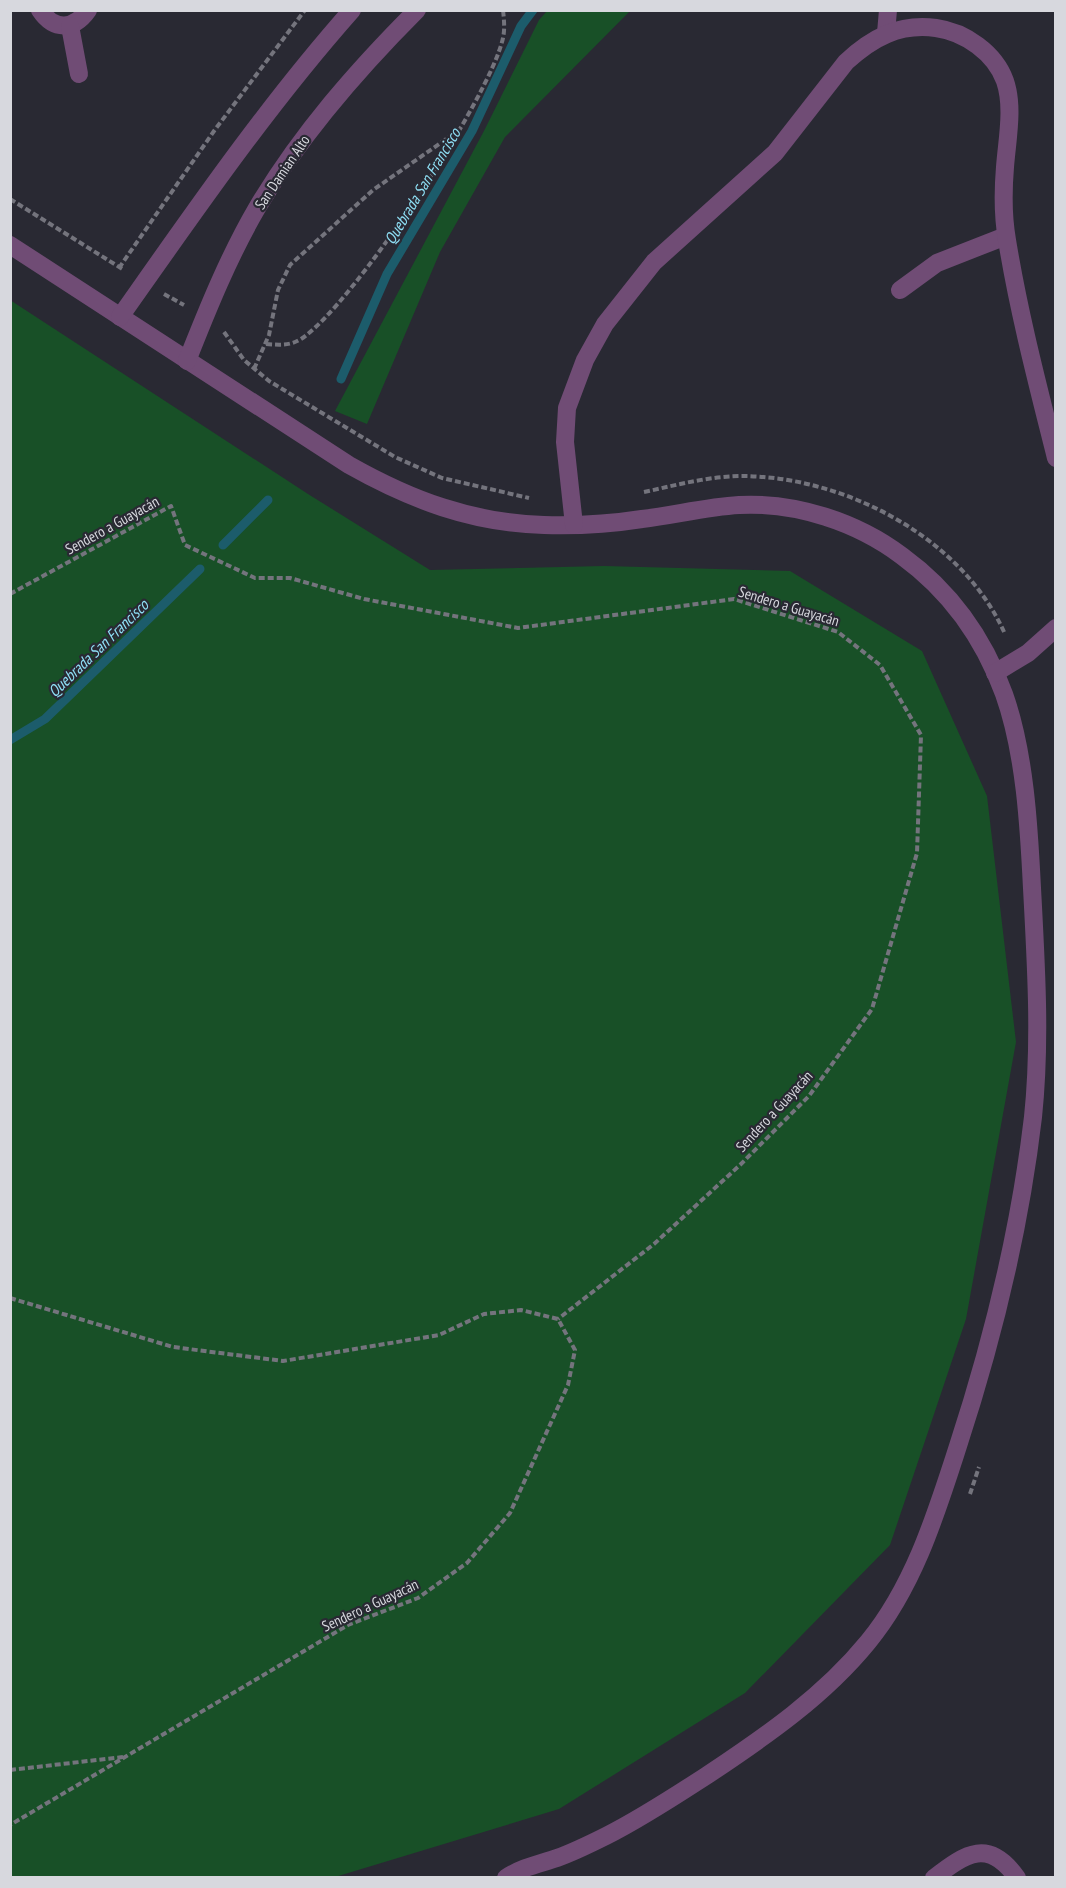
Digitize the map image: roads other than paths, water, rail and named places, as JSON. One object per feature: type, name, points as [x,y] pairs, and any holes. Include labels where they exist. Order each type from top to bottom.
[{"type":"street","points":[[40,10],[50,21],[70,26],[78,23],[88,10]]},
{"type":"street","points":[[120,316],[243,144],[290,83],[352,10]]},
{"type":"street","name":"San Damian Alto","points":[[187,361],[221,278],[257,208],[280,171],[350,80],[417,10]]},
{"type":"street","points":[[886,33],[888,10]]},
{"type":"street","points":[[70,26],[79,74]]},
{"type":"street","points":[[574,525],[565,442],[567,408],[585,360],[604,324],[654,262],[775,153],[846,62],[886,33],[914,27],[944,29],[959,34],[982,49],[999,69],[1005,82],[1008,103],[1004,206],[1006,236],[1056,458]]},
{"type":"street","points":[[900,290],[937,263],[1006,236]]},
{"type":"street","points":[[10,245],[349,465],[401,493],[444,509],[492,521],[574,525],[646,519],[742,505],[796,509],[860,530],[901,555],[938,586],[967,622],[995,673],[1013,725],[1031,858],[1037,981],[1033,1113],[1014,1231],[981,1372],[926,1540],[899,1596],[869,1641],[835,1678],[790,1716],[727,1761],[627,1825],[579,1849],[521,1869],[506,1878]]},
{"type":"street","points":[[995,673],[1029,653],[1056,628]]},
{"type":"street","points":[[934,1878],[968,1854],[984,1852],[997,1857],[1017,1878]]},
{"type":"waterway","name":"Quebrada San Francisco","points":[[341,379],[387,274],[472,131],[521,26],[533,10]]},
{"type":"waterway","name":"Quebrada San Francisco","points":[[223,545],[268,500]]},
{"type":"waterway","name":"Quebrada San Francisco","points":[[10,740],[45,719],[200,569]]}]
